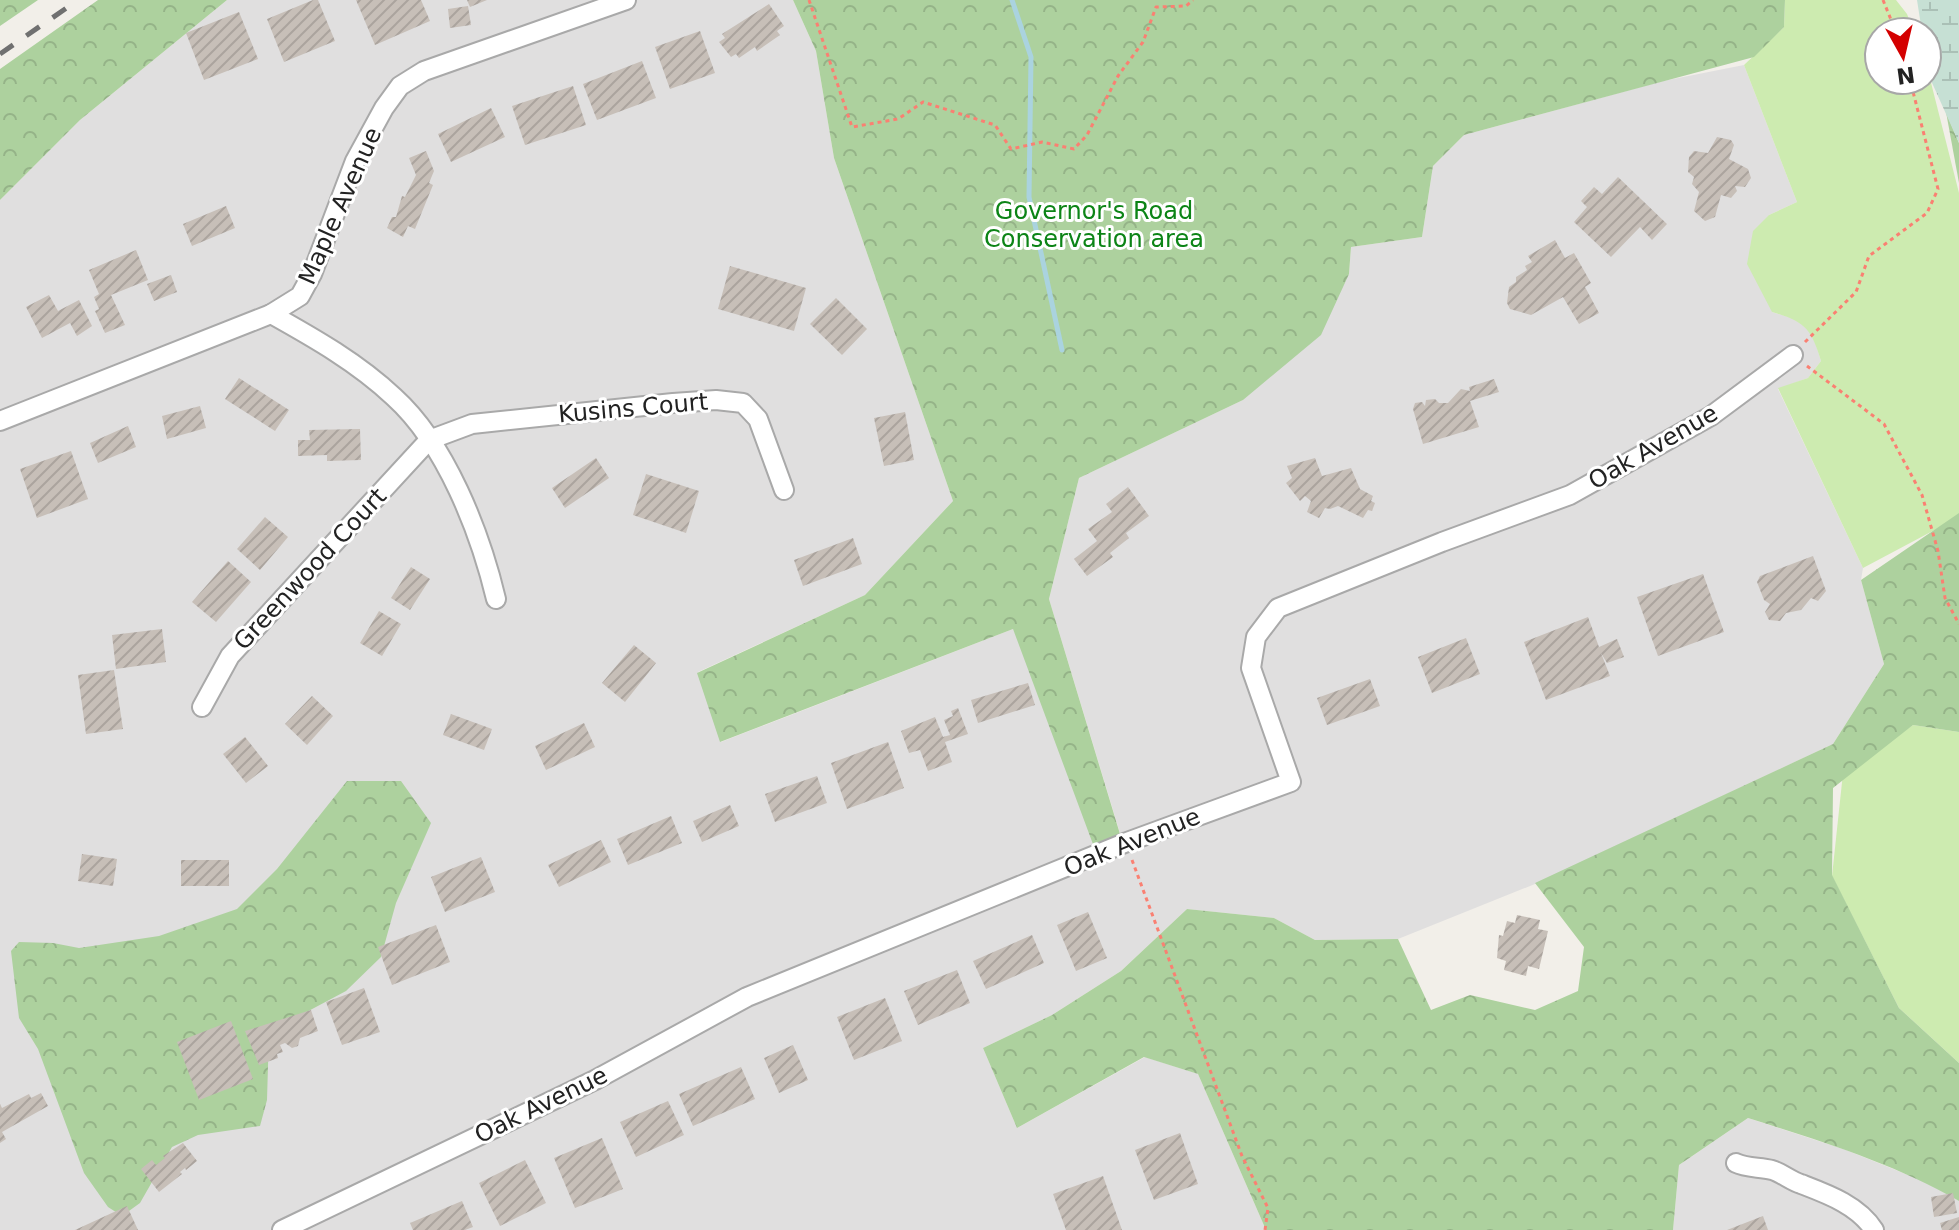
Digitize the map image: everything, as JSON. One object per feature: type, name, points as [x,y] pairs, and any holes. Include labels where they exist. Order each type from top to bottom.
[{"type":"street","name":"Maple Avenue","points":[[0,421],[271,314],[300,296],[312,274],[355,161],[384,108],[400,86],[424,71],[626,0]]},
{"type":"street","points":[[271,314],[314,338],[396,398],[429,440],[464,502],[486,558],[496,599]]},
{"type":"street","name":"Oak Avenue","points":[[282,1230],[595,1080],[747,997],[1127,842],[1291,782],[1251,668],[1256,637],[1278,608],[1570,495],[1711,416],[1793,355]]},
{"type":"street","name":"Kusins Court","points":[[429,440],[472,424],[673,403],[716,400],[743,403],[758,419],[784,490]]},
{"type":"street","name":"Greenwood Court","points":[[202,707],[230,656],[429,440]]},
{"type":"street","points":[[1736,1163],[1772,1170],[1817,1190],[1849,1206],[1869,1221],[1874,1230]]},
{"type":"path","points":[[809,0],[852,127],[898,119],[923,102],[995,125],[1011,149],[1042,142],[1074,149],[1087,135],[1118,76],[1143,42],[1156,7],[1186,6],[1193,0]]},
{"type":"path","points":[[1914,96],[1938,189],[1927,213],[1869,256],[1856,292],[1793,355],[1884,424],[1922,495],[1938,551],[1945,598],[1959,624]]},
{"type":"path","points":[[1130,856],[1242,1156],[1268,1208],[1265,1230]]},
{"type":"shaded area","points":[[227,0],[793,0],[816,51],[834,158],[953,501],[865,595],[698,672],[721,742],[1013,629],[1123,843],[1049,599],[1079,478],[1243,400],[1349,274],[1351,247],[1422,237],[1433,166],[1464,135],[1663,81],[1744,65],[1797,202],[1769,215],[1772,312],[1798,320],[1813,335],[1821,361],[1808,378],[1778,389],[1863,568],[1861,580],[1884,664],[1833,744],[1535,884],[1398,939],[1315,940],[1274,918],[1187,909],[1121,971],[1052,1015],[983,1048],[1017,1128],[1145,1057],[1198,1074],[1266,1230],[0,1230],[0,200],[80,120]]},
{"type":"shaded area","points":[[1748,1118],[1846,1150],[1933,1185],[1959,1201],[1959,1230],[1673,1230],[1679,1165]]},
{"type":"green space","points":[[0,0],[38,0],[0,26]]},
{"type":"green space","points":[[98,0],[227,0],[80,120],[0,200],[0,69]]},
{"type":"green space","name":"Governor's Road Conservation area","points":[[793,0],[1785,0],[1784,27],[1754,57],[1464,135],[1433,166],[1422,237],[1351,247],[1349,274],[1321,335],[1243,400],[1079,478],[1049,599],[1123,844],[1097,855],[1013,629],[720,742],[697,673],[865,595],[953,501],[834,158],[816,51]]},
{"type":"green space","points":[[1785,0],[1896,0],[1908,16],[1863,16],[1863,96],[1934,96],[1959,193],[1959,517],[1863,568],[1778,388],[1808,378],[1821,361],[1817,350],[1805,328],[1792,319],[1772,312],[1747,264],[1753,231],[1769,215],[1797,202],[1744,65],[1784,27]]},
{"type":"green space","points":[[1917,0],[1959,0],[1959,143],[1938,96],[1943,96],[1943,16],[1920,16]]},
{"type":"green space","points":[[1946,112],[1959,143],[1959,183]]},
{"type":"green space","points":[[1959,513],[1959,732],[1913,725],[1833,788],[1832,875],[1899,1008],[1959,1063],[1959,1201],[1882,1164],[1748,1118],[1679,1165],[1673,1230],[1266,1230],[1198,1074],[1144,1057],[1017,1128],[983,1048],[1052,1015],[1121,971],[1187,909],[1274,918],[1315,940],[1398,939],[1431,1010],[1470,995],[1535,1010],[1578,991],[1584,947],[1535,883],[1833,744],[1884,664],[1861,580]]},
{"type":"green space","points":[[1913,725],[1959,732],[1959,1063],[1899,1008],[1832,876],[1843,773]]},
{"type":"green space","points":[[347,781],[401,781],[431,823],[396,903],[381,957],[346,991],[269,1032],[267,1100],[260,1126],[198,1135],[172,1147],[140,1203],[122,1216],[108,1207],[84,1173],[38,1049],[19,1018],[11,951],[19,942],[79,948],[159,936],[237,909],[277,869]]},
{"type":"building","points":[[318,0],[335,41],[284,62],[267,19]]},
{"type":"building","points":[[356,0],[421,0],[430,21],[375,45]]},
{"type":"building","points":[[467,0],[487,0],[470,7]]},
{"type":"building","points":[[769,4],[784,26],[777,31],[780,35],[757,51],[755,47],[739,58],[736,54],[731,57],[719,42],[725,38],[722,34]]},
{"type":"building","points":[[468,6],[471,25],[450,28],[448,9]]},
{"type":"building","points":[[239,12],[258,59],[204,80],[186,33]]},
{"type":"building","points":[[700,31],[715,73],[670,89],[655,47]]},
{"type":"building","points":[[642,61],[656,98],[597,120],[583,84]]},
{"type":"building","points":[[573,86],[586,125],[525,145],[512,106]]},
{"type":"building","points":[[491,108],[505,137],[451,162],[438,134]]},
{"type":"building","points":[[1717,137],[1731,140],[1734,145],[1729,159],[1748,169],[1751,178],[1745,187],[1735,186],[1737,191],[1731,198],[1721,195],[1715,217],[1705,221],[1694,211],[1699,192],[1692,184],[1694,177],[1688,172],[1689,157],[1694,151],[1708,153]]},
{"type":"building","points":[[426,151],[434,171],[429,183],[433,185],[415,229],[408,226],[403,237],[387,228],[392,217],[396,217],[402,196],[405,197],[416,175],[409,158]]},
{"type":"building","points":[[1618,177],[1667,224],[1652,240],[1640,227],[1611,257],[1574,222],[1587,207],[1581,201],[1594,187],[1602,194]]},
{"type":"building","points":[[226,206],[235,228],[192,246],[183,224]]},
{"type":"building","points":[[1555,240],[1565,258],[1574,253],[1591,283],[1585,287],[1599,313],[1579,324],[1563,297],[1531,315],[1510,309],[1507,303],[1509,287],[1516,282],[1516,277],[1527,270],[1525,266],[1532,262],[1528,256]]},
{"type":"building","points":[[136,250],[148,280],[111,295],[125,325],[105,333],[95,311],[99,309],[94,297],[99,294],[89,270]]},
{"type":"building","points":[[730,266],[806,288],[794,331],[718,309]]},
{"type":"building","points":[[171,275],[177,292],[154,301],[147,284]]},
{"type":"building","points":[[49,295],[58,311],[79,300],[92,326],[77,336],[70,323],[42,338],[26,307]]},
{"type":"building","points":[[836,298],[867,329],[842,355],[810,324]]},
{"type":"building","points":[[239,378],[289,410],[275,431],[225,399]]},
{"type":"building","points":[[1494,379],[1499,392],[1470,401],[1479,427],[1423,444],[1413,409],[1415,403],[1422,402],[1425,406],[1426,400],[1435,399],[1439,403],[1448,403],[1461,389],[1470,391],[1469,387]]},
{"type":"building","points":[[200,406],[206,428],[167,439],[162,416]]},
{"type":"building","points":[[905,412],[914,460],[884,466],[874,418]]},
{"type":"building","points":[[128,426],[136,447],[98,463],[90,443]]},
{"type":"building","points":[[360,429],[361,460],[327,461],[327,455],[298,456],[298,440],[310,440],[309,430]]},
{"type":"building","points":[[71,451],[88,499],[37,518],[20,469]]},
{"type":"building","points":[[596,458],[609,478],[565,508],[552,488]]},
{"type":"building","points":[[1315,458],[1322,476],[1351,468],[1360,489],[1373,496],[1371,501],[1375,503],[1372,511],[1368,510],[1363,518],[1338,506],[1325,508],[1319,518],[1307,512],[1311,501],[1305,496],[1300,501],[1286,483],[1292,478],[1287,466]]},
{"type":"building","points":[[646,474],[699,491],[686,533],[633,515]]},
{"type":"building","points":[[1128,487],[1149,516],[1126,533],[1129,538],[1110,553],[1113,557],[1087,576],[1074,559],[1097,541],[1088,529],[1112,512],[1106,504]]},
{"type":"building","points":[[265,517],[288,537],[260,570],[237,549]]},
{"type":"building","points":[[853,538],[862,564],[803,586],[794,560]]},
{"type":"building","points":[[1813,556],[1826,591],[1818,601],[1811,598],[1801,610],[1786,613],[1780,621],[1769,620],[1765,612],[1770,604],[1764,600],[1757,582],[1760,576]]},
{"type":"building","points":[[228,561],[251,582],[216,622],[192,602]]},
{"type":"building","points":[[411,567],[430,579],[410,610],[391,598]]},
{"type":"building","points":[[1703,574],[1724,632],[1658,656],[1637,597]]},
{"type":"building","points":[[379,611],[401,624],[382,656],[360,643]]},
{"type":"building","points":[[1588,617],[1599,647],[1617,639],[1624,657],[1607,663],[1601,653],[1610,676],[1546,700],[1524,642]]},
{"type":"building","points":[[162,629],[166,662],[116,669],[112,635]]},
{"type":"building","points":[[1466,638],[1480,674],[1432,693],[1418,657]]},
{"type":"building","points":[[634,645],[656,663],[625,702],[602,683]]},
{"type":"building","points":[[114,670],[123,729],[86,734],[78,675]]},
{"type":"building","points":[[1370,679],[1380,706],[1327,725],[1317,698]]},
{"type":"building","points":[[1028,683],[1035,705],[978,723],[971,700]]},
{"type":"building","points":[[312,696],[333,716],[307,745],[285,724]]},
{"type":"building","points":[[958,708],[968,734],[945,742],[952,762],[928,771],[920,750],[909,753],[901,731],[935,717],[943,737],[950,735],[944,720],[953,716],[951,711]]},
{"type":"building","points":[[451,714],[492,729],[484,750],[443,735]]},
{"type":"building","points":[[584,723],[595,747],[546,770],[535,746]]},
{"type":"building","points":[[245,737],[268,766],[246,783],[223,754]]},
{"type":"building","points":[[888,742],[904,788],[847,809],[831,763]]},
{"type":"building","points":[[817,776],[827,803],[775,822],[765,794]]},
{"type":"building","points":[[730,805],[739,826],[702,842],[693,821]]},
{"type":"building","points":[[671,816],[682,843],[628,865],[617,839]]},
{"type":"building","points":[[601,840],[611,862],[559,887],[548,865]]},
{"type":"building","points":[[82,854],[117,859],[113,886],[78,881]]},
{"type":"building","points":[[481,857],[495,892],[445,912],[431,877]]},
{"type":"building","points":[[181,860],[229,860],[229,886],[181,886]]},
{"type":"building","points":[[1088,912],[1107,958],[1076,971],[1057,925]]},
{"type":"building","points":[[1517,915],[1540,920],[1538,929],[1548,931],[1539,969],[1528,966],[1526,976],[1504,970],[1506,961],[1497,958],[1499,935],[1503,936],[1507,921],[1515,923]]},
{"type":"building","points":[[436,925],[450,962],[392,985],[378,947]]},
{"type":"building","points":[[1032,935],[1044,963],[986,989],[973,961]]},
{"type":"building","points":[[957,970],[970,1003],[918,1025],[904,991]]},
{"type":"building","points":[[364,988],[380,1032],[342,1045],[326,1002]]},
{"type":"building","points":[[885,998],[902,1041],[854,1060],[837,1017]]},
{"type":"building","points":[[311,1010],[318,1031],[300,1038],[298,1046],[280,1045],[283,1052],[277,1054],[278,1058],[259,1065],[245,1031]]},
{"type":"building","points":[[231,1021],[253,1079],[199,1100],[177,1042]]},
{"type":"building","points":[[793,1045],[808,1080],[779,1093],[764,1058]]},
{"type":"building","points":[[741,1067],[755,1099],[693,1126],[679,1094]]},
{"type":"building","points":[[41,1093],[48,1106],[2,1132],[6,1139],[0,1143],[0,1104],[2,1108],[29,1094],[31,1098]]},
{"type":"building","points":[[668,1101],[684,1135],[636,1157],[620,1122]]},
{"type":"building","points":[[1180,1133],[1198,1184],[1154,1200],[1135,1150]]},
{"type":"building","points":[[602,1138],[623,1189],[575,1208],[554,1158]]},
{"type":"building","points":[[183,1143],[197,1161],[159,1192],[141,1169],[152,1160],[156,1165],[165,1158],[163,1156]]},
{"type":"building","points":[[525,1160],[546,1203],[500,1226],[479,1183]]},
{"type":"building","points":[[1103,1176],[1122,1230],[1066,1230],[1053,1194]]},
{"type":"building","points":[[1953,1193],[1957,1213],[1934,1217],[1931,1197]]},
{"type":"building","points":[[462,1201],[473,1227],[465,1230],[413,1230],[410,1223]]},
{"type":"building","points":[[127,1206],[138,1230],[75,1230]]},
{"type":"building","points":[[1763,1216],[1768,1230],[1727,1230]]},
{"type":"building","points":[[1959,1217],[1959,1230],[1942,1230],[1940,1223]]},
{"type":"waterway","points":[[1012,0],[1031,57],[1029,197],[1062,350]]},
{"type":"railway","points":[[0,54],[78,0]]}]
